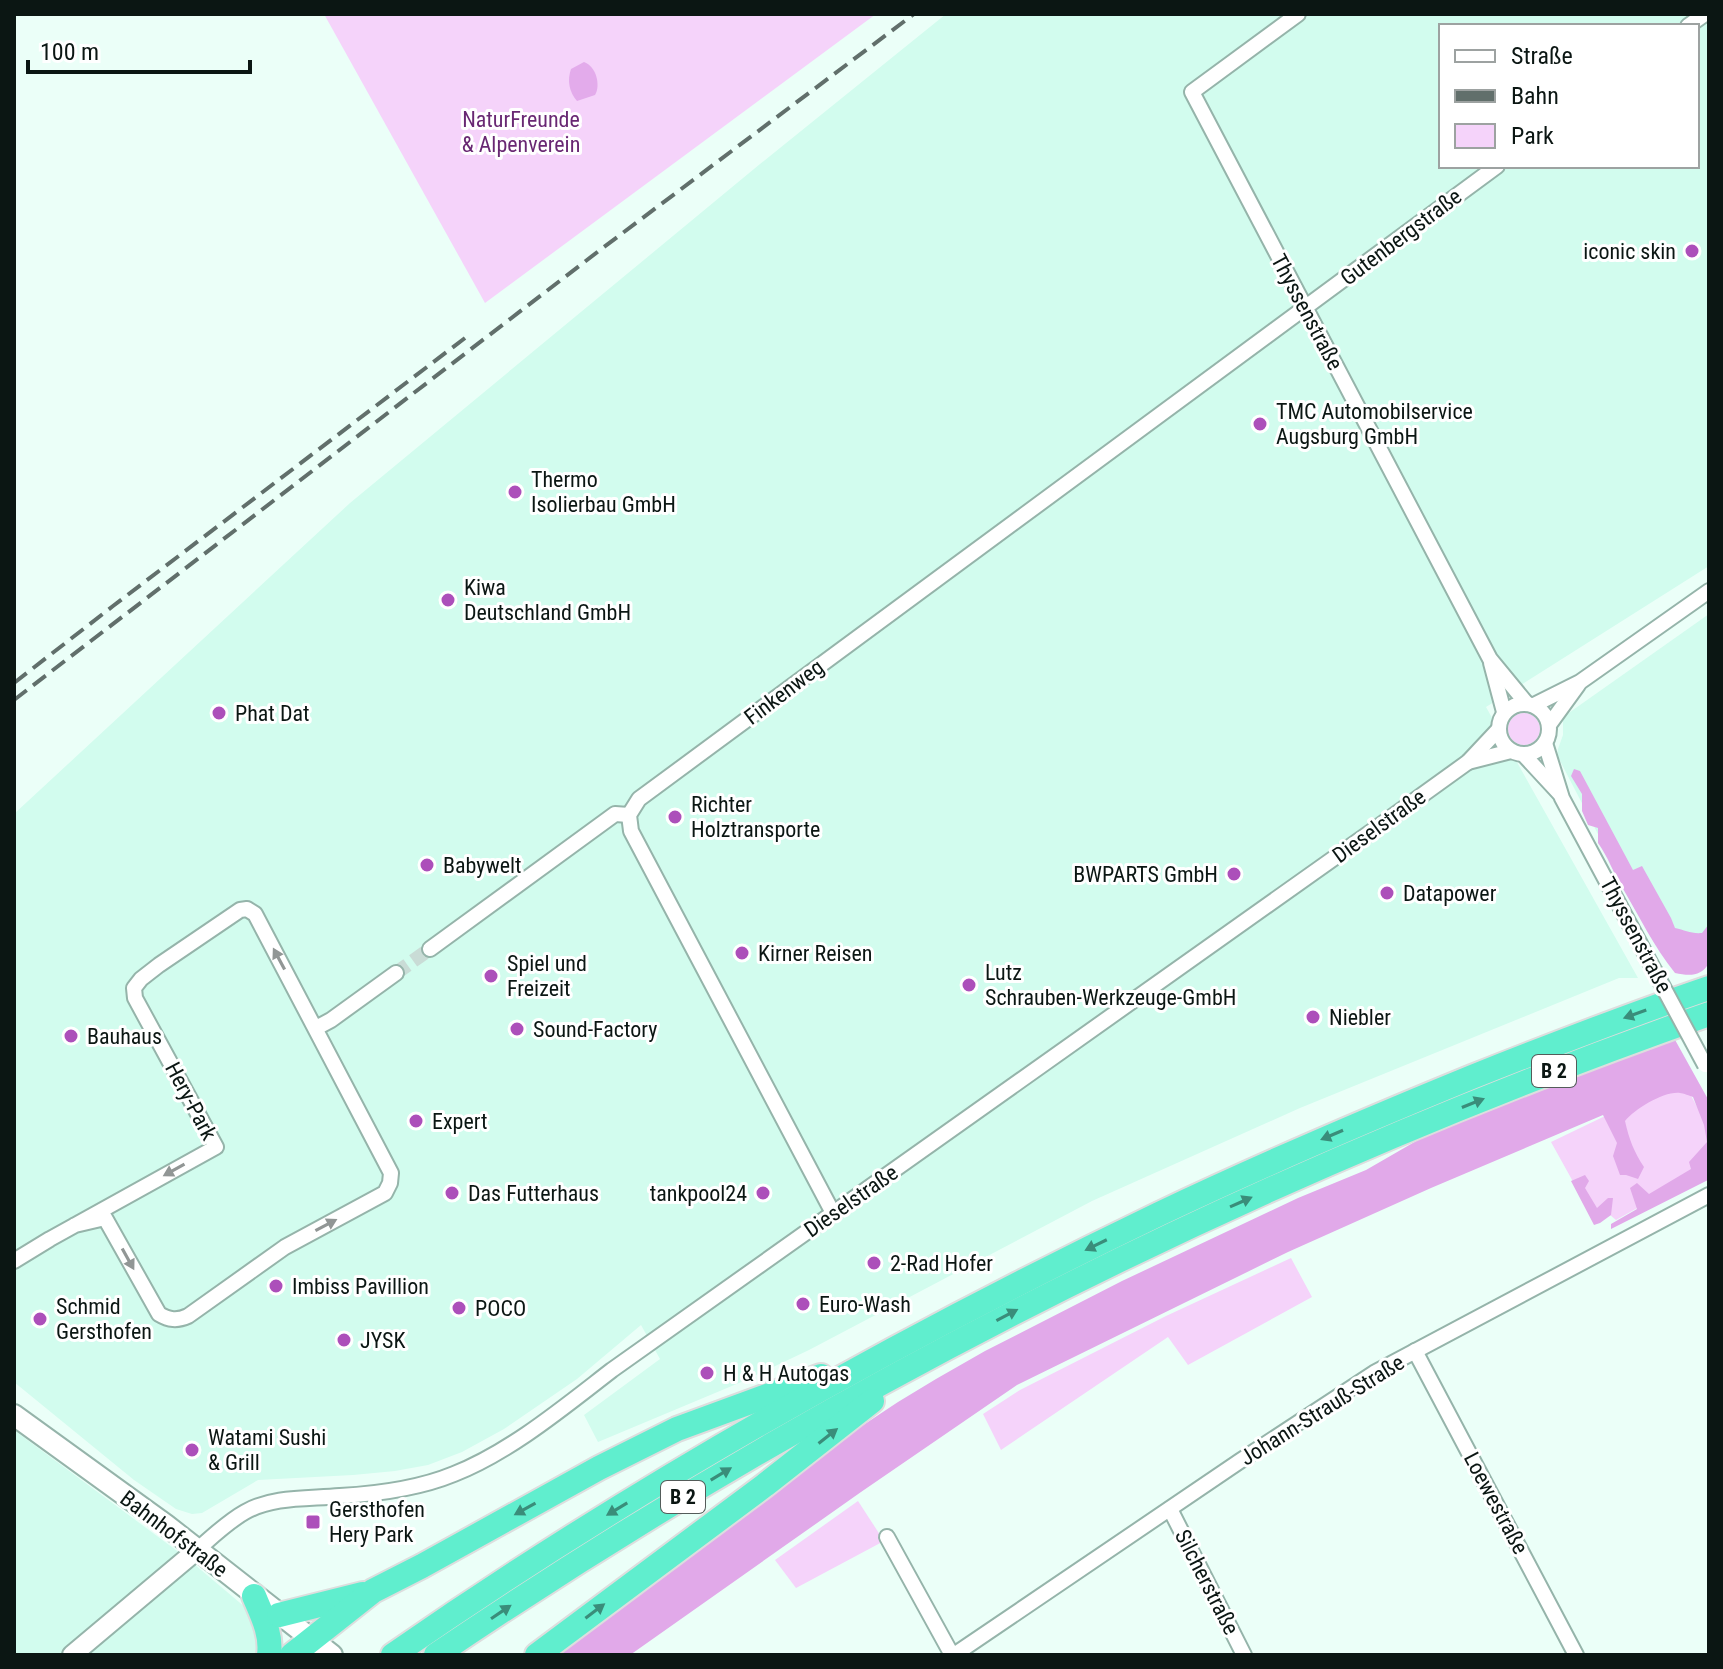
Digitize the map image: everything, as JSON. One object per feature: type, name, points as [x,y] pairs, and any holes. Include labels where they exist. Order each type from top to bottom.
[{"type":"highway","name":"B 2","points":[[393,1655],[604,1517],[745,1432],[878,1357],[1073,1256],[1254,1169],[1352,1127],[1556,1044],[1709,988]]},
{"type":"highway","name":"B 2","points":[[436,1655],[564,1570],[686,1495],[938,1351],[1034,1302],[1197,1222],[1400,1132],[1579,1061],[1709,1014]]},
{"type":"highway","points":[[537,1655],[938,1351]]},
{"type":"highway","points":[[301,1647],[373,1591],[599,1468],[677,1429],[878,1357]]},
{"type":"highway","points":[[279,1615],[373,1591]]},
{"type":"highway","points":[[254,1596],[267,1628],[269,1655]]},
{"type":"main road","name":"Bahnhofstraße","points":[[14,1415],[197,1550],[279,1615],[301,1647],[331,1655]]},
{"type":"street","name":"Thyssenstraße","points":[[1298,14],[1192,92],[1490,659],[1504,712]]},
{"type":"street","name":"Gutenbergstraße","points":[[1305,308],[1494,168]]},
{"type":"street","name":"Finkenweg","points":[[629,815],[639,799],[1305,308]]},
{"type":"street","points":[[1504,712],[1515,705],[1530,705],[1580,682],[1709,591]]},
{"type":"street","name":"Thyssenstraße","points":[[1490,659],[1530,705]]},
{"type":"street","points":[[1549,725],[1580,682]]},
{"type":"street","points":[[1530,705],[1544,713],[1549,725],[1545,743]]},
{"type":"street","name":"Dieselstraße","points":[[197,1550],[245,1512],[266,1503],[371,1493],[417,1485],[453,1475],[533,1429],[1468,762],[1498,730],[1504,712]]},
{"type":"street","points":[[1498,730],[1502,742],[1517,753]]},
{"type":"street","name":"Thyssenstraße","points":[[1545,743],[1562,798],[1707,1069]]},
{"type":"street","name":"Dieselstraße","points":[[1468,762],[1535,752],[1545,743]]},
{"type":"street","name":"Thyssenstraße","points":[[1517,753],[1562,798]]},
{"type":"street","points":[[430,949],[615,814],[629,815],[631,831],[833,1213]]},
{"type":"street","name":"Hery-Park","points":[[14,1261],[75,1225],[216,1147],[135,998],[134,988],[141,979],[240,910],[247,909],[255,914],[391,1173],[385,1193],[285,1247],[188,1316],[174,1320],[159,1314],[152,1304],[105,1218],[75,1225]]},
{"type":"street","points":[[316,1028],[396,973]]},
{"type":"street","name":"Johann-Strauß-Straße","points":[[953,1655],[1374,1373],[1709,1195]]},
{"type":"street","name":"Loewestraße","points":[[1415,1351],[1576,1655]]},
{"type":"street","name":"Silcherstraße","points":[[1170,1509],[1244,1655]]},
{"type":"street","points":[[887,1537],[953,1655]]},
{"type":"street","points":[[72,1655],[197,1550]]},
{"type":"shaded area","points":[[946,14],[1709,14],[1709,566],[1486,707],[1638,978],[1619,978],[1300,1108],[1092,1201],[809,1350],[598,1442],[584,1415],[660,1359],[641,1325],[577,1379],[504,1429],[462,1452],[428,1465],[395,1471],[258,1480],[202,1513],[192,1514],[176,1509],[134,1480],[14,1382],[14,814],[350,503]]},
{"type":"shaded area","points":[[584,62],[594,72],[597,91],[595,95],[577,101],[569,82],[570,73],[571,69]]},
{"type":"shaded area","points":[[1709,614],[1709,941],[1665,956],[1557,755],[1563,735],[1563,717]]},
{"type":"shaded area","points":[[1574,769],[1580,771],[1633,870],[1642,866],[1675,928],[1702,933],[1709,924],[1709,963],[1702,971],[1690,975],[1675,973],[1660,953],[1598,843],[1598,828],[1588,825],[1582,811],[1582,794],[1571,776]]},
{"type":"shaded area","points":[[1674,1038],[1709,1101],[1708,1180],[1611,1229],[1611,1224],[1637,1209],[1630,1188],[1637,1183],[1649,1194],[1691,1169],[1689,1162],[1707,1142],[1693,1097],[1673,1093],[1658,1098],[1625,1121],[1632,1145],[1644,1167],[1638,1179],[1620,1175],[1613,1156],[1617,1143],[1603,1115],[1288,1252],[1017,1385],[630,1655],[551,1655],[809,1461],[898,1402],[985,1351],[1122,1281],[1298,1198],[1366,1170],[1447,1126]]},
{"type":"shaded area","points":[[1585,1175],[1589,1181],[1585,1188],[1597,1208],[1608,1198],[1613,1198],[1611,1215],[1594,1225],[1571,1181]]},
{"type":"shaded area","points":[[14,1430],[188,1559],[252,1613],[262,1655],[14,1655]]},
{"type":"green space","name":"NaturFreunde & Alpenverein","points":[[324,14],[876,14],[485,303]]},
{"type":"green space","points":[[1524,713],[1535,718],[1540,729],[1535,740],[1524,745],[1513,740],[1508,729],[1513,718]]},
{"type":"green space","points":[[1682,1079],[1709,1129],[1709,1161],[1698,1174],[1616,1220],[1609,1214],[1591,1214],[1551,1142]]},
{"type":"green space","points":[[1291,1258],[1312,1297],[1188,1365],[1168,1337],[1001,1450],[983,1414],[1020,1390],[1166,1316]]},
{"type":"green space","points":[[858,1501],[884,1541],[796,1588],[775,1560]]},
{"type":"tunnel","points":[[396,973],[430,949]]},
{"type":"railway","points":[[14,700],[600,250],[914,14]]},
{"type":"railway","points":[[14,683],[465,338]]},
{"type":"place","name":"iconic skin","points":[[1692,251]]},
{"type":"place","name":"TMC Automobilservice Augsburg GmbH","points":[[1260,424]]},
{"type":"place","name":"Thermo Isolierbau GmbH","points":[[515,492]]},
{"type":"place","name":"Kiwa Deutschland GmbH","points":[[448,600]]},
{"type":"place","name":"Phat Dat","points":[[219,713]]},
{"type":"place","name":"Richter Holztransporte","points":[[675,817]]},
{"type":"place","name":"Babywelt","points":[[427,865]]},
{"type":"place","name":"BWPARTS GmbH","points":[[1234,874]]},
{"type":"place","name":"Datapower","points":[[1387,893]]},
{"type":"place","name":"Kirner Reisen","points":[[742,953]]},
{"type":"place","name":"Spiel und Freizeit","points":[[491,976]]},
{"type":"place","name":"Lutz Schrauben-Werkzeuge-GmbH","points":[[969,985]]},
{"type":"place","name":"Niebler","points":[[1313,1017]]},
{"type":"place","name":"Sound-Factory","points":[[517,1029]]},
{"type":"place","name":"Bauhaus","points":[[71,1036]]},
{"type":"place","name":"Expert","points":[[416,1121]]},
{"type":"place","name":"Das Futterhaus","points":[[452,1193]]},
{"type":"place","name":"tankpool24","points":[[763,1193]]},
{"type":"place","name":"2-Rad Hofer","points":[[874,1263]]},
{"type":"place","name":"Imbiss Pavillion","points":[[276,1286]]},
{"type":"place","name":"Euro-Wash","points":[[803,1304]]},
{"type":"place","name":"POCO","points":[[459,1308]]},
{"type":"place","name":"Schmid Gersthofen","points":[[40,1319]]},
{"type":"place","name":"JYSK","points":[[344,1340]]},
{"type":"place","name":"H & H Autogas","points":[[707,1373]]},
{"type":"place","name":"Watami Sushi & Grill","points":[[192,1450]]},
{"type":"place","name":"Gersthofen Hery Park","points":[[313,1522]]}]
